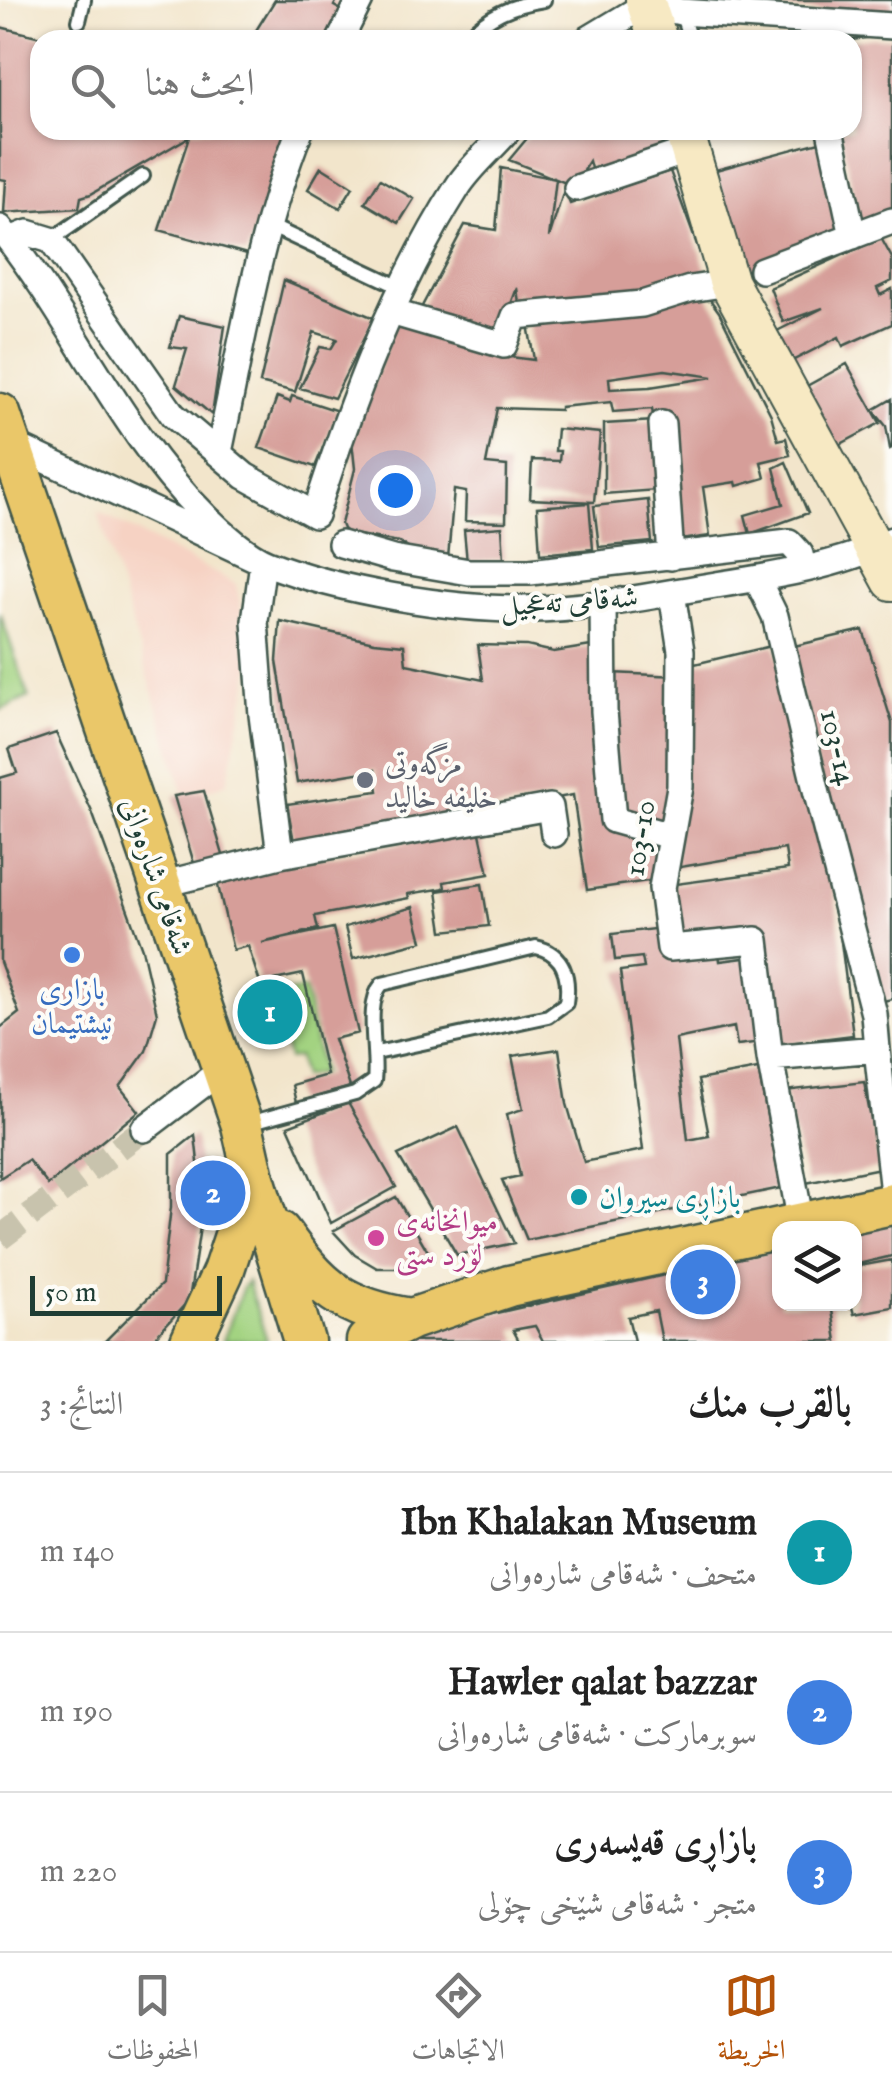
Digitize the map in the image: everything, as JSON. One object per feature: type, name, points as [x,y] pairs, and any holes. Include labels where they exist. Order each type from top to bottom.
[{"type":"main road","name":"شەقامی تەعجیل","points":[[687,140],[746,277],[886,556]]},
{"type":"main road","name":"شەقامی شارەوانی","points":[[5,429],[242,1125],[303,1341]]},
{"type":"main road","points":[[259,1193],[301,1262],[349,1303],[411,1319]]},
{"type":"main road","points":[[191,1341],[259,1193]]},
{"type":"main road","points":[[811,1221],[892,1204]]},
{"type":"main road","points":[[367,1341],[411,1319],[509,1286],[772,1229]]},
{"type":"street","points":[[345,30],[360,0]]},
{"type":"street","points":[[611,30],[656,11],[809,30],[892,26]]},
{"type":"street","points":[[218,452],[259,264],[283,172],[296,140]]},
{"type":"street","points":[[5,234],[28,233],[51,240],[173,415],[245,476],[315,515],[356,394],[397,300],[459,184],[499,140]]},
{"type":"street","points":[[577,188],[687,140]]},
{"type":"street","points":[[832,140],[853,236]]},
{"type":"street","points":[[397,300],[504,346],[515,316],[642,304],[746,277],[892,220]]},
{"type":"street","name":"شەقامی تەعجیل","points":[[5,234],[144,448],[208,520],[263,562]]},
{"type":"street","points":[[662,424],[672,557]]},
{"type":"street","name":"شەقامی تەعجیل","points":[[5,429],[263,562],[358,589],[450,604],[528,610],[603,603],[886,556]]},
{"type":"street","points":[[341,544],[469,572],[530,572],[789,542],[800,554],[803,568]]},
{"type":"street","points":[[263,562],[255,621],[262,716],[280,856]]},
{"type":"street","name":"103-14","points":[[757,579],[775,616],[817,794],[883,1012],[876,1050],[892,1184]]},
{"type":"street","name":"103-10","points":[[672,593],[682,651],[680,787],[662,888],[670,948],[756,940],[770,1058]]},
{"type":"street","points":[[603,603],[604,712],[612,820],[670,836]]},
{"type":"street","points":[[160,885],[280,856],[550,807],[554,834]]},
{"type":"street","points":[[801,1221],[770,1058],[876,1050]]},
{"type":"street","points":[[144,1129],[223,1069]]},
{"type":"lane","points":[[79,20],[84,0]]},
{"type":"lane","points":[[474,30],[485,19],[517,4],[544,0]]},
{"type":"lane","points":[[656,11],[678,30]]},
{"type":"lane","points":[[51,240],[144,176]]},
{"type":"lane","points":[[270,226],[397,300]]},
{"type":"lane","points":[[242,1125],[356,1094],[374,1081],[374,992],[382,984],[536,947],[549,950],[559,960],[570,981],[566,1003],[548,1016],[376,1053]]},
{"type":"shaded area","points":[[98,512],[236,584],[252,662],[227,783],[185,798]]},
{"type":"green space","points":[[0,613],[29,697],[0,710]]},
{"type":"green space","points":[[304,989],[322,1073],[302,1077],[298,1057],[288,1059],[275,996]]},
{"type":"green space","points":[[247,1281],[267,1340],[223,1341],[243,1287]]},
{"type":"building","points":[[275,0],[337,0],[334,6],[341,10],[331,30],[256,30]]},
{"type":"building","points":[[674,0],[892,0],[892,17]]},
{"type":"building","points":[[0,27],[30,34],[30,140],[184,140],[81,197],[79,208],[4,213],[6,180],[0,179]]},
{"type":"building","points":[[862,38],[892,38],[892,213],[859,221],[842,140],[862,140]]},
{"type":"building","points":[[188,140],[287,140],[247,254],[159,230]]},
{"type":"building","points":[[526,140],[662,140],[665,152],[593,176],[589,161],[573,186],[509,160]]},
{"type":"building","points":[[823,141],[843,231],[744,272],[716,170]]},
{"type":"building","points":[[321,167],[353,187],[340,208],[308,189]]},
{"type":"building","points":[[501,168],[556,179],[549,238],[564,190],[570,204],[670,171],[709,278],[654,294],[520,311],[517,288],[499,336],[419,312],[465,225],[496,230]]},
{"type":"building","points":[[380,179],[414,199],[399,223],[365,203]]},
{"type":"building","points":[[881,238],[892,258],[892,281],[877,288],[880,295],[892,289],[892,324],[843,346],[839,337],[788,363],[773,333],[823,308],[783,322],[770,288]]},
{"type":"building","points":[[284,280],[374,318],[334,398],[300,388],[320,347],[331,349],[337,339],[314,332],[295,392],[260,383]]},
{"type":"building","points":[[703,290],[719,312],[771,415],[778,440],[786,438],[790,455],[761,462],[765,478],[737,486],[736,482],[703,487],[710,536],[673,541],[656,490],[604,494],[604,424],[654,421],[652,409],[613,412],[611,402],[560,410],[497,408],[486,464],[507,466],[506,522],[465,521],[466,492],[454,490],[448,558],[414,552],[399,542],[347,533],[341,524],[355,469],[352,441],[397,318],[490,346],[488,354],[534,360],[528,324]],"holes":[[[665,370],[713,377],[610,389],[609,378]]]},
{"type":"building","points":[[179,316],[225,326],[212,415],[176,385],[187,349],[170,347]]},
{"type":"building","points":[[847,364],[880,423],[837,446],[805,387]]},
{"type":"building","points":[[292,396],[338,411],[315,467],[259,448],[277,397],[290,402]]},
{"type":"building","points":[[892,399],[890,449],[886,426],[873,410]]},
{"type":"building","points":[[557,429],[600,433],[594,502],[530,499],[532,460],[559,461],[560,451],[555,451]]},
{"type":"building","points":[[786,462],[808,513],[750,534],[745,515],[783,504],[774,468]]},
{"type":"building","points":[[648,500],[652,542],[599,547],[594,506]]},
{"type":"building","points":[[589,503],[593,549],[540,554],[537,507]]},
{"type":"building","points":[[502,527],[504,559],[467,562],[464,530]]},
{"type":"building","points":[[280,621],[404,645],[406,664],[483,680],[478,645],[527,646],[554,652],[591,646],[606,803],[657,837],[662,879],[587,890],[573,795],[295,847],[287,804],[378,791],[375,770],[297,783],[277,661]]},
{"type":"building","points":[[863,630],[892,723],[892,999],[870,1004],[790,647]]},
{"type":"building","points":[[775,645],[835,895],[853,1035],[773,1045],[759,928],[675,938],[668,885],[788,869],[785,849],[675,868],[686,666]]},
{"type":"building","points":[[611,673],[678,676],[668,829],[617,815]]},
{"type":"building","name":"بازاری نیشتیمان","points":[[56,733],[92,812],[142,949],[157,1014],[146,1051],[120,1087],[139,1111],[48,1185],[28,1160],[0,1178],[0,1028],[19,1013],[0,962],[0,778],[17,773],[9,749]]},
{"type":"building","points":[[204,791],[226,865],[196,870],[174,796]]},
{"type":"building","points":[[479,829],[489,874],[444,882],[445,888],[408,894],[409,898],[315,916],[318,929],[262,943],[333,928],[358,1033],[334,1039],[350,1087],[296,1103],[292,1085],[327,1075],[303,974],[260,983],[248,946],[233,950],[216,877]]},
{"type":"building","points":[[482,884],[489,926],[443,931],[437,891]]},
{"type":"building","points":[[413,907],[422,941],[353,959],[345,927]]},
{"type":"building","points":[[662,928],[719,953],[720,961],[752,957],[762,1042],[737,1045],[734,1027],[676,1039],[688,1140],[709,1136],[698,1080],[758,1069],[781,1188],[527,1240],[502,1180],[520,1176],[507,1114],[523,1109],[512,1056],[559,1049],[567,1104],[584,1162],[643,1150],[620,971],[644,968],[642,957],[615,960],[612,934]]},
{"type":"building","points":[[864,1082],[880,1168],[806,1183],[784,1091]]},
{"type":"building","points":[[348,1103],[396,1187],[331,1223],[288,1126]]},
{"type":"building","points":[[458,1127],[514,1243],[457,1255],[398,1155]]},
{"type":"building","points":[[195,1135],[203,1207],[189,1300],[151,1341],[105,1341],[162,1284],[171,1207],[171,1154]]},
{"type":"building","points":[[396,1197],[433,1260],[403,1268],[377,1268],[355,1255],[333,1231]]},
{"type":"building","points":[[892,1224],[892,1256],[862,1263],[862,1230]]},
{"type":"building","points":[[772,1251],[772,1311],[832,1311],[837,1341],[662,1341],[656,1311],[628,1317],[634,1341],[543,1341],[535,1326],[513,1330],[519,1341],[387,1341]]},
{"type":"building","points":[[892,1260],[892,1307],[854,1314],[853,1311],[862,1311],[862,1266]]},
{"type":"tunnel","points":[[0,1238],[144,1129]]},
{"type":"place","name":"مزگه‌وتی خلیفه‌ خالید","points":[[365,780]]},
{"type":"place","name":"بازاری نیشتیمان","points":[[72,955]]},
{"type":"place","name":"Ibn Khalakan Museum","points":[[270,1012]]},
{"type":"place","name":"Hawler qalat bazzar","points":[[213,1193]]},
{"type":"place","name":"بازاڕی سیروان","points":[[579,1197]]},
{"type":"place","name":"میوانخانەی لۆرد ستی","points":[[376,1238]]},
{"type":"place","name":"بازاڕی قەیسەری","points":[[703,1282]]}]
